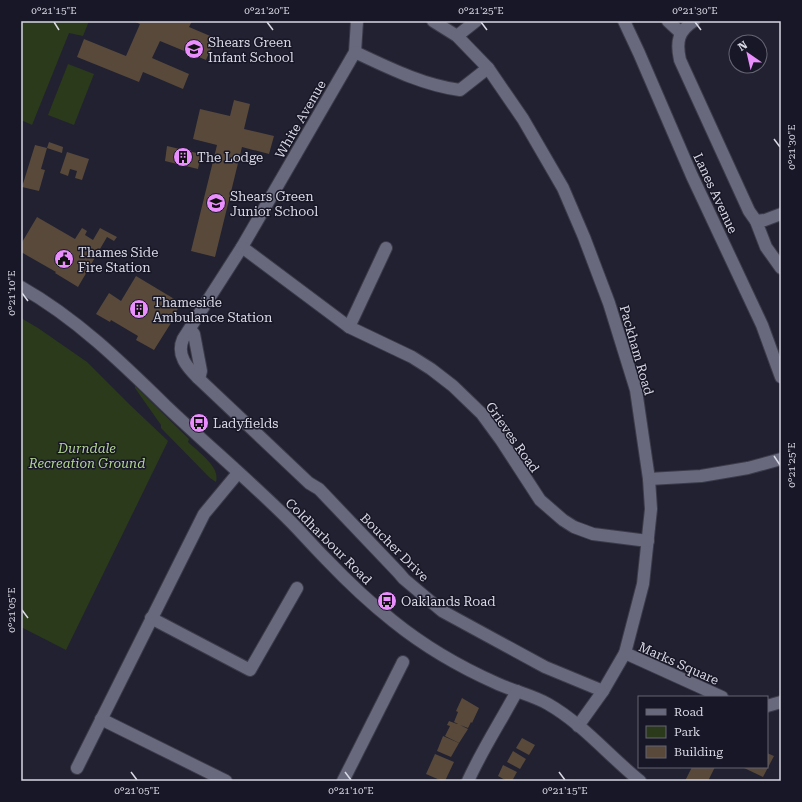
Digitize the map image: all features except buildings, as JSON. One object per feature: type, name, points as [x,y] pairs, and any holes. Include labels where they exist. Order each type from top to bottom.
[{"type":"street","name":"White Avenue","points":[[190,329],[242,247],[355,52],[357,21]]},
{"type":"street","name":"Packham Road","points":[[433,21],[457,36],[488,68],[523,119],[551,168],[562,188],[584,237],[609,303],[636,390],[649,479],[651,509],[643,584],[625,653],[602,691],[578,726]]},
{"type":"street","points":[[457,36],[476,21]]},
{"type":"street","name":"Lanes Avenue","points":[[624,21],[639,52],[692,176],[762,325],[781,377]]},
{"type":"street","points":[[668,21],[681,33]]},
{"type":"street","points":[[694,21],[685,27],[681,33],[678,43],[684,71],[749,211],[756,221],[766,247],[781,268]]},
{"type":"street","points":[[355,52],[407,76],[442,87],[460,90],[488,68]]},
{"type":"street","points":[[756,221],[765,220],[781,214]]},
{"type":"street","name":"Grieves Road","points":[[242,247],[349,327],[419,361],[464,396],[475,406],[491,425],[540,500],[563,520],[574,527],[593,534],[648,541]]},
{"type":"street","points":[[349,327],[386,248]]},
{"type":"street","name":"Coldharbour Road","points":[[21,287],[38,296],[84,329],[197,436],[292,522],[356,589],[394,622],[411,635],[454,662],[496,683],[548,704],[578,726],[640,781]]},
{"type":"street","points":[[190,329],[194,334],[200,365],[200,375],[198,378]]},
{"type":"street","name":"Boucher Drive","points":[[190,329],[182,341],[181,353],[186,364],[198,378],[309,483],[318,489],[404,579],[442,611],[545,667],[602,691]]},
{"type":"street","points":[[649,479],[701,476],[748,468],[781,459]]},
{"type":"street","points":[[77,768],[204,514],[238,473]]},
{"type":"street","points":[[151,618],[250,670],[297,588]]},
{"type":"street","name":"Marks Square","points":[[625,653],[720,696]]},
{"type":"street","points":[[343,781],[403,662]]},
{"type":"street","points":[[468,781],[517,691]]},
{"type":"street","points":[[768,706],[781,702]]},
{"type":"street","points":[[101,719],[226,781]]},
{"type":"green space","points":[[21,21],[89,21],[83,36],[69,33],[32,125],[21,120]]},
{"type":"green space","points":[[68,64],[94,74],[74,125],[48,115]]},
{"type":"green space","name":"Durndale Recreation Ground","points":[[21,318],[87,362],[168,441],[66,650],[21,627]]},
{"type":"green space","points":[[135,386],[189,439],[188,442],[208,460],[217,476],[216,482],[210,478],[161,428],[161,425]]},
{"type":"place","name":"Shears Green Infant School","points":[[194,49]]},
{"type":"place","name":"The Lodge","points":[[183,157]]},
{"type":"place","name":"Shears Green Junior School","points":[[216,203]]},
{"type":"place","name":"Thames Side Fire Station","points":[[64,259]]},
{"type":"place","name":"Thameside Ambulance Station","points":[[139,309]]},
{"type":"place","name":"Ladyfields","points":[[199,423]]},
{"type":"place","name":"Oaklands Road","points":[[387,601]]}]
